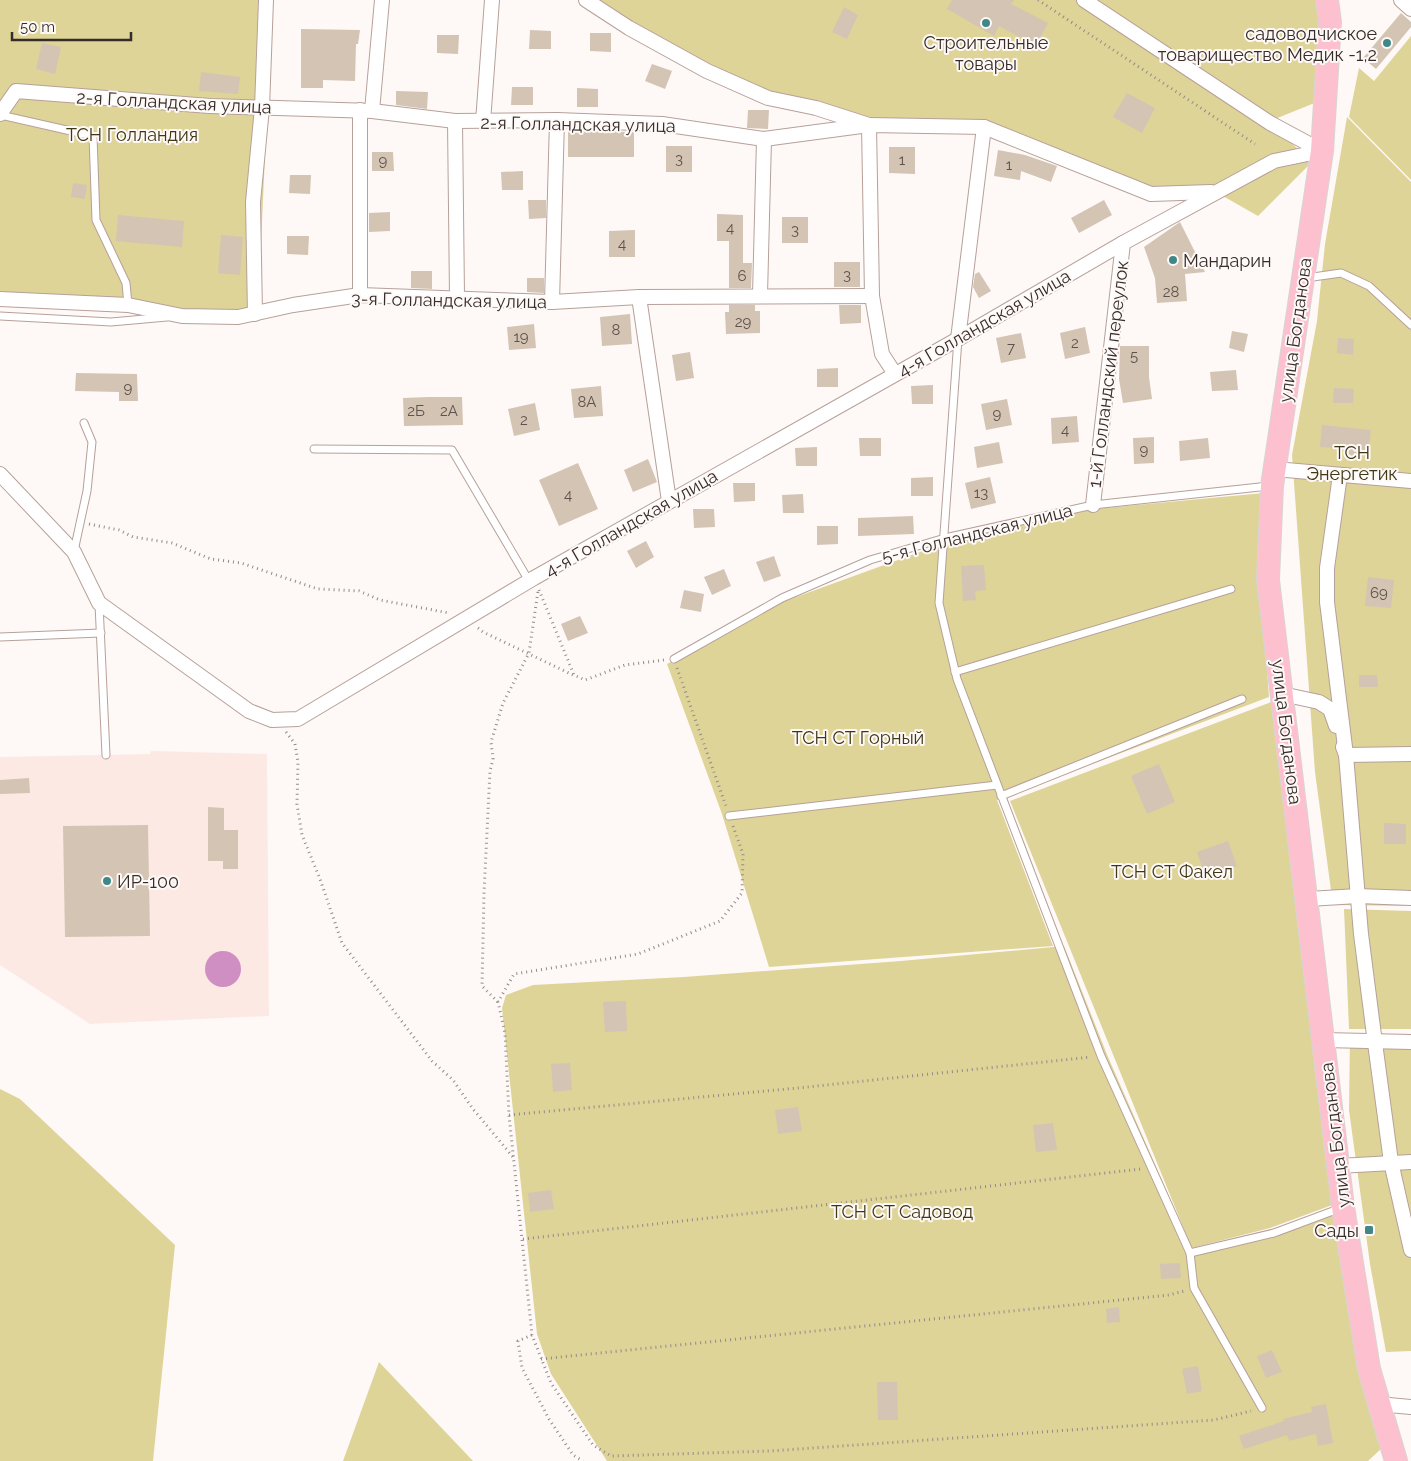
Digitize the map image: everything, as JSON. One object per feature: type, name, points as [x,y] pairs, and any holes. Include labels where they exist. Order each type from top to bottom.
[{"type":"main road","name":"улица Богданова","points":[[1327,0],[1330,22],[1322,151],[1273,478],[1268,580],[1308,899],[1343,1207],[1370,1369],[1378,1404],[1396,1461]]},
{"type":"street","points":[[255,314],[253,202],[262,108],[266,0]]},
{"type":"street","points":[[360,295],[366,110],[382,0]]},
{"type":"street","points":[[483,122],[492,0]]},
{"type":"street","points":[[586,0],[629,28],[707,71],[768,98],[816,108],[869,125],[872,296],[882,354],[895,374]]},
{"type":"street","points":[[1084,0],[1270,123],[1322,151]]},
{"type":"street","points":[[1400,0],[1411,10]]},
{"type":"street","name":"2-я Голландская улица","points":[[0,115],[16,91],[262,108],[366,110],[455,121],[557,120],[662,124],[764,139],[869,125],[984,127],[1151,194],[1214,192]]},
{"type":"street","points":[[552,302],[557,120]]},
{"type":"street","points":[[455,121],[457,297]]},
{"type":"street","points":[[958,339],[984,127]]},
{"type":"street","points":[[760,295],[764,139]]},
{"type":"street","name":"4-я Голландская улица","points":[[0,474],[74,552],[99,603],[249,711],[272,720],[298,720],[467,618],[534,583],[669,501],[958,339],[1214,192],[1274,161],[1322,151]]},
{"type":"street","name":"1-й Голландский переулок","points":[[1093,505],[1123,243]]},
{"type":"street","name":"3-я Голландская улица","points":[[0,299],[128,305],[182,316],[238,317],[293,305],[360,295],[457,297],[552,302],[639,297],[872,296]]},
{"type":"street","points":[[639,297],[669,501]]},
{"type":"street","points":[[1273,478],[1340,476],[1411,481]]},
{"type":"street","points":[[1340,476],[1327,568],[1327,602],[1346,755],[1358,896],[1375,1043],[1391,1162],[1411,1250]]},
{"type":"street","points":[[1282,694],[1319,702],[1330,709],[1346,755]]},
{"type":"street","points":[[1346,755],[1411,754]]},
{"type":"street","points":[[1308,899],[1358,896],[1411,898]]},
{"type":"street","points":[[1324,1040],[1375,1043],[1411,1042]]},
{"type":"street","points":[[1338,1166],[1411,1162]]},
{"type":"street","points":[[1378,1404],[1411,1407]]},
{"type":"lane","points":[[0,115],[93,136],[96,220],[126,283],[128,305]]},
{"type":"lane","points":[[1303,279],[1341,273],[1369,286],[1411,325]]},
{"type":"lane","points":[[0,316],[111,322],[182,316]]},
{"type":"lane","points":[[958,339],[939,603],[955,672],[1101,1056],[1190,1253],[1194,1288],[1262,1408]]},
{"type":"lane","points":[[74,552],[87,491],[92,442],[84,423]]},
{"type":"lane","points":[[314,449],[452,450],[534,583]]},
{"type":"lane","name":"5-я Голландская улица","points":[[674,659],[782,598],[870,560],[945,538],[1093,505],[1273,478]]},
{"type":"lane","points":[[955,672],[1231,589]]},
{"type":"lane","points":[[99,603],[106,755]]},
{"type":"lane","points":[[0,637],[101,633]]},
{"type":"lane","points":[[1001,796],[1242,699]]},
{"type":"lane","points":[[730,816],[997,785]]},
{"type":"lane","points":[[1190,1253],[1274,1232],[1343,1207]]},
{"type":"path","points":[[1038,0],[1255,144]]},
{"type":"path","points":[[80,523],[119,530],[133,537],[167,541],[211,559],[248,566],[318,589],[359,591],[380,600],[467,618],[483,632],[585,680],[625,665],[674,659],[743,854],[742,893],[720,920],[638,954],[514,974],[498,1002]]},
{"type":"path","points":[[534,583],[529,653],[503,703],[491,742],[493,759],[490,771],[482,986],[498,1002],[505,1033],[509,1115],[532,1335],[551,1383],[593,1446],[612,1456],[770,1451],[1204,1421],[1262,1408]]},
{"type":"path","points":[[534,583],[574,675]]},
{"type":"path","points":[[277,720],[295,744],[298,762],[297,804],[302,835],[320,879],[342,943],[432,1061],[453,1080],[473,1109],[514,1158]]},
{"type":"path","points":[[509,1115],[798,1088],[1101,1056]]},
{"type":"path","points":[[523,1239],[1152,1168]]},
{"type":"path","points":[[541,1359],[1169,1295],[1194,1288]]},
{"type":"path","points":[[532,1335],[518,1341],[522,1368],[549,1419],[573,1455],[583,1461]]},
{"type":"shaded area","points":[[151,751],[267,754],[269,1016],[90,1024],[0,965],[0,757],[150,754]]},
{"type":"shaded area","points":[[223,951],[230,952],[236,956],[240,962],[240,976],[236,982],[230,986],[223,987],[216,986],[210,982],[206,976],[205,969],[206,962],[210,956],[216,952]]},
{"type":"green space","name":"ТСН Голландия","points":[[0,0],[272,0],[258,311],[238,314],[0,296]]},
{"type":"green space","points":[[588,0],[1078,0],[1270,123],[1312,162],[1258,216],[1214,191],[1152,193],[983,126],[870,123],[768,96]]},
{"type":"green space","points":[[1083,0],[1318,0],[1322,30],[1317,102],[1270,121]]},
{"type":"green space","points":[[1411,36],[1411,180],[1349,117],[1359,68],[1374,81]]},
{"type":"green space","name":"ТСН Энергетик","points":[[1347,117],[1411,182],[1411,906],[1333,905],[1315,772],[1292,455],[1317,321],[1325,244]]},
{"type":"green space","name":"ТСН СТ Горный","points":[[1264,493],[1261,585],[1269,697],[997,800],[1053,946],[769,967],[722,814],[667,664],[785,601],[953,540],[1094,509]]},
{"type":"green space","name":"ТСН СТ Садовод","points":[[1274,701],[1335,1204],[1270,1228],[1192,1248],[1195,1255],[1274,1236],[1339,1213],[1383,1447],[1368,1461],[607,1461],[551,1374],[537,1334],[502,1008],[506,995],[533,985],[684,977],[901,961],[1064,946],[1108,1057],[1190,1244],[1010,801]]},
{"type":"green space","points":[[1344,909],[1411,911],[1411,1029],[1349,1029]]},
{"type":"green space","points":[[1350,1035],[1411,1036],[1411,1351],[1386,1352],[1370,1264],[1349,1110]]},
{"type":"green space","points":[[0,1089],[20,1099],[175,1245],[153,1461],[0,1461]]},
{"type":"green space","points":[[379,1362],[473,1461],[343,1461]]},
{"type":"building","points":[[952,0],[1014,0],[1011,4],[1048,23],[1036,46],[999,26],[994,36],[947,9]]},
{"type":"building","points":[[844,7],[858,15],[847,39],[832,32]]},
{"type":"building","name":"садоводчиское товарищество Медик -1,2","points":[[1401,13],[1411,22],[1411,27],[1376,69],[1363,58]]},
{"type":"building","points":[[301,29],[360,30],[358,44],[356,44],[355,81],[323,80],[323,88],[301,88]]},
{"type":"building","points":[[530,30],[551,31],[551,49],[529,49]]},
{"type":"building","points":[[590,33],[611,33],[611,52],[590,51]]},
{"type":"building","points":[[437,35],[459,35],[458,54],[437,53]]},
{"type":"building","points":[[42,43],[61,47],[55,74],[36,69]]},
{"type":"building","points":[[652,64],[672,71],[665,89],[645,81]]},
{"type":"building","points":[[201,72],[240,77],[238,94],[199,91]]},
{"type":"building","points":[[512,87],[533,87],[533,105],[511,105]]},
{"type":"building","points":[[577,88],[598,89],[598,107],[577,107]]},
{"type":"building","points":[[396,91],[428,92],[427,109],[396,105]]},
{"type":"building","points":[[1127,93],[1155,108],[1142,133],[1113,117]]},
{"type":"building","points":[[748,110],[769,110],[768,129],[747,128]]},
{"type":"building","points":[[568,131],[634,132],[634,157],[568,157]]},
{"type":"building","points":[[666,146],[692,146],[692,172],[666,172]]},
{"type":"building","points":[[889,147],[915,147],[915,174],[889,173]]},
{"type":"building","points":[[998,150],[1025,155],[1057,166],[1051,182],[1021,171],[1020,180],[994,176]]},
{"type":"building","points":[[372,152],[393,152],[394,171],[372,171]]},
{"type":"building","points":[[523,171],[523,190],[502,190],[501,172]]},
{"type":"building","points":[[290,175],[311,175],[310,194],[289,193]]},
{"type":"building","points":[[73,183],[87,185],[85,199],[71,197]]},
{"type":"building","points":[[528,200],[546,200],[546,218],[529,219]]},
{"type":"building","points":[[1104,200],[1112,215],[1079,233],[1071,218]]},
{"type":"building","points":[[390,212],[390,231],[369,232],[369,213]]},
{"type":"building","points":[[717,214],[743,215],[743,263],[752,263],[751,288],[729,288],[729,241],[717,241]]},
{"type":"building","points":[[118,215],[184,221],[182,247],[116,241]]},
{"type":"building","points":[[782,217],[808,217],[808,243],[782,243]]},
{"type":"building","name":"Мандарин","points":[[1180,222],[1205,272],[1185,274],[1187,301],[1157,303],[1155,278],[1144,247]]},
{"type":"building","points":[[635,230],[635,257],[609,257],[609,231]]},
{"type":"building","points":[[221,235],[243,237],[240,275],[218,273]]},
{"type":"building","points":[[287,236],[309,236],[308,255],[287,254]]},
{"type":"building","points":[[834,262],[860,262],[860,287],[834,287]]},
{"type":"building","points":[[411,271],[432,271],[432,289],[411,288]]},
{"type":"building","points":[[979,272],[991,291],[979,298],[973,287],[975,274]]},
{"type":"building","points":[[527,278],[544,278],[544,293],[527,292]]},
{"type":"building","points":[[729,305],[755,305],[755,311],[760,311],[760,333],[726,334],[725,312],[729,312]]},
{"type":"building","points":[[839,305],[861,305],[861,323],[840,324]]},
{"type":"building","points":[[630,314],[632,344],[602,346],[600,317]]},
{"type":"building","points":[[534,324],[536,348],[509,350],[507,327]]},
{"type":"building","points":[[1085,327],[1090,353],[1065,359],[1060,333]]},
{"type":"building","points":[[1232,331],[1248,334],[1244,352],[1229,348]]},
{"type":"building","points":[[1021,333],[1026,358],[1001,363],[996,338]]},
{"type":"building","points":[[1338,338],[1354,339],[1353,355],[1337,353]]},
{"type":"building","points":[[1120,346],[1149,346],[1149,377],[1152,399],[1123,403],[1119,379]]},
{"type":"building","points":[[690,352],[694,378],[676,381],[672,355]]},
{"type":"building","points":[[838,368],[838,387],[817,387],[817,369]]},
{"type":"building","points":[[1236,370],[1238,390],[1212,391],[1210,372]]},
{"type":"building","points":[[76,373],[137,374],[138,401],[119,401],[119,392],[75,391]]},
{"type":"building","points":[[933,385],[933,404],[912,404],[911,386]]},
{"type":"building","points":[[601,386],[603,416],[574,418],[571,389]]},
{"type":"building","points":[[1334,388],[1354,389],[1353,403],[1333,403]]},
{"type":"building","points":[[462,397],[463,425],[404,426],[403,398]]},
{"type":"building","points":[[1007,399],[1012,425],[986,430],[981,404]]},
{"type":"building","points":[[535,403],[540,430],[514,436],[508,409]]},
{"type":"building","points":[[1077,416],[1079,442],[1052,444],[1051,418]]},
{"type":"building","points":[[1322,425],[1371,430],[1368,456],[1346,454],[1346,449],[1320,447]]},
{"type":"building","points":[[1154,437],[1154,463],[1134,464],[1133,438]]},
{"type":"building","points":[[859,438],[881,438],[881,456],[860,456]]},
{"type":"building","points":[[1208,438],[1210,458],[1180,461],[1179,441]]},
{"type":"building","points":[[999,442],[1003,463],[977,468],[974,447]]},
{"type":"building","points":[[817,447],[817,466],[796,466],[795,448]]},
{"type":"building","points":[[648,459],[657,482],[633,492],[624,470]]},
{"type":"building","points":[[578,463],[598,509],[559,526],[539,480]]},
{"type":"building","points":[[933,477],[933,496],[911,496],[911,478]]},
{"type":"building","points":[[990,477],[996,503],[971,509],[965,483]]},
{"type":"building","points":[[733,483],[755,483],[755,501],[734,502]]},
{"type":"building","points":[[803,494],[804,513],[783,513],[782,495]]},
{"type":"building","points":[[693,509],[714,509],[715,527],[694,528]]},
{"type":"building","points":[[913,516],[914,534],[858,536],[858,518]]},
{"type":"building","points":[[817,526],[838,526],[838,544],[817,545]]},
{"type":"building","points":[[646,541],[654,557],[636,568],[627,551]]},
{"type":"building","points":[[774,556],[781,576],[764,582],[756,562]]},
{"type":"building","points":[[984,565],[986,590],[975,591],[976,600],[963,601],[961,566]]},
{"type":"building","points":[[724,569],[731,586],[712,595],[704,577]]},
{"type":"building","points":[[1368,577],[1394,580],[1391,608],[1365,606]]},
{"type":"building","points":[[684,590],[704,594],[701,612],[680,608]]},
{"type":"building","points":[[580,616],[588,633],[568,641],[561,624]]},
{"type":"building","points":[[1359,675],[1377,675],[1378,687],[1359,687]]},
{"type":"building","points":[[1159,764],[1175,802],[1147,814],[1131,776]]},
{"type":"building","points":[[29,778],[30,793],[0,794],[0,780]]},
{"type":"building","points":[[208,807],[224,808],[224,830],[238,830],[238,869],[223,869],[223,861],[208,861]]},
{"type":"building","points":[[1384,823],[1406,824],[1406,844],[1384,844]]},
{"type":"building","name":"ИР-100","points":[[148,825],[150,936],[65,937],[63,826]]},
{"type":"building","points":[[1228,841],[1237,866],[1206,878],[1197,852]]},
{"type":"building","points":[[626,1001],[627,1031],[605,1032],[603,1002]]},
{"type":"building","points":[[570,1063],[572,1090],[553,1092],[551,1064]]},
{"type":"building","points":[[798,1107],[802,1131],[778,1134],[775,1110]]},
{"type":"building","points":[[1053,1123],[1057,1150],[1036,1152],[1033,1125]]},
{"type":"building","points":[[551,1190],[554,1209],[530,1212],[528,1193]]},
{"type":"building","points":[[1180,1263],[1181,1278],[1161,1279],[1160,1264]]},
{"type":"building","points":[[1119,1307],[1120,1322],[1107,1323],[1106,1309]]},
{"type":"building","points":[[1272,1350],[1282,1372],[1266,1378],[1257,1356]]},
{"type":"building","points":[[1198,1366],[1202,1391],[1187,1394],[1182,1369]]},
{"type":"building","points":[[877,1382],[897,1382],[898,1420],[878,1420]]},
{"type":"building","points":[[1326,1404],[1333,1443],[1318,1446],[1316,1434],[1289,1441],[1287,1435],[1244,1449],[1239,1436],[1284,1421],[1283,1419],[1312,1412],[1311,1407]]},
{"type":"place","name":"Строительные товары","points":[[986,23]]},
{"type":"place","name":"садоводчиское товарищество Медик -1,2","points":[[1387,43]]},
{"type":"place","name":"Мандарин","points":[[1173,260]]},
{"type":"place","name":"ИР-100","points":[[107,881]]},
{"type":"place","name":"Сады","points":[[1369,1230]]},
{"type":"park label","name":"ТСН СТ Факел","points":[[1172,871]]}]
